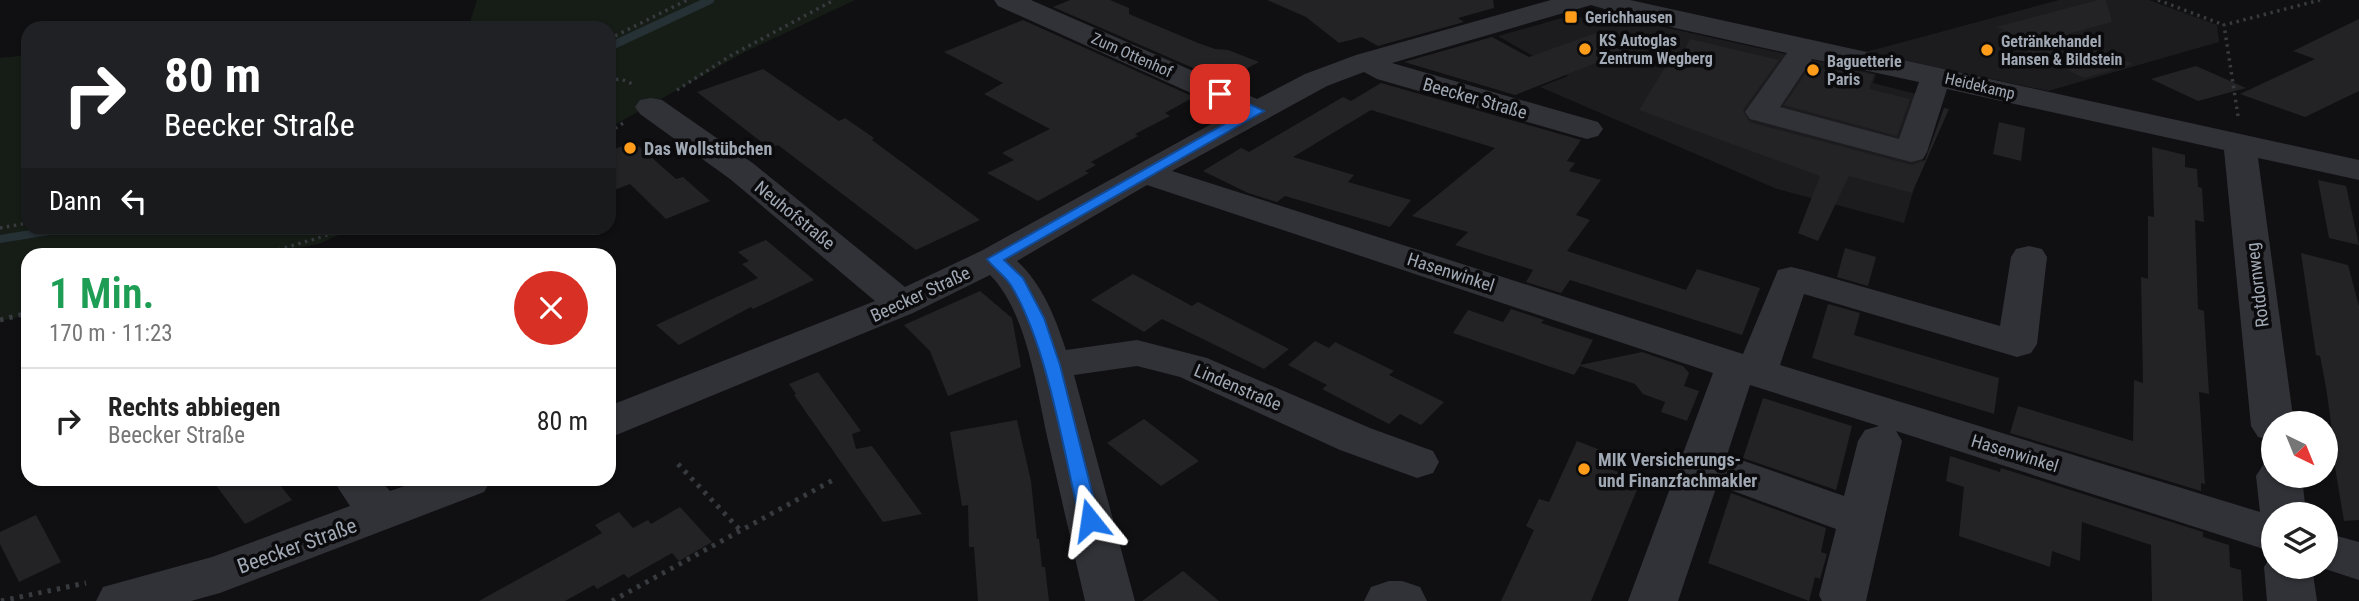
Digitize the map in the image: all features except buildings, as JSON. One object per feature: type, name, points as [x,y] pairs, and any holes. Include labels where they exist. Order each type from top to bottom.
[{"type":"street","name":"Zum Ottenhof","points":[[1008,0],[1257,111]]},
{"type":"street","name":"Beecker Straße","points":[[616,420],[899,304],[1019,270],[1166,184],[1257,111],[1317,80],[1366,61],[1581,0]]},
{"type":"street","name":"Heidekamp","points":[[1601,0],[1637,11],[1765,35],[1805,48],[2359,170]]},
{"type":"street","points":[[1805,48],[1761,112],[1911,152],[1936,77]]},
{"type":"street","name":"Beecker Straße","points":[[1366,61],[1388,73],[1587,129]]},
{"type":"street","name":"Neuhofstraße","points":[[651,107],[693,133],[887,290],[899,304]]},
{"type":"street","name":"Rotdornweg","points":[[2240,144],[2271,411]]},
{"type":"street","name":"Hasenwinkel","points":[[1166,184],[1324,231],[1746,369],[2261,530]]},
{"type":"street","points":[[1653,601],[1702,463],[1791,278],[2017,344],[2029,257]]},
{"type":"street","points":[[1019,270],[1051,365],[1110,601]]},
{"type":"street","name":"Lindenstraße","points":[[1051,365],[1137,353],[1193,367],[1355,439],[1417,462]]},
{"type":"street","points":[[1844,595],[1880,441]]},
{"type":"street","points":[[1702,463],[1860,519]]},
{"type":"street","name":"Beecker Straße","points":[[121,601],[220,574],[369,497],[433,486]]},
{"type":"street","points":[[2338,555],[2359,561]]},
{"type":"street","points":[[2289,579],[2292,601]]},
{"type":"street","points":[[1389,601],[1402,601]]},
{"type":"path","points":[[616,36],[687,0]]},
{"type":"path","points":[[651,107],[730,56],[834,0]]},
{"type":"path","points":[[2158,0],[2224,25],[2320,0]]},
{"type":"path","points":[[2224,25],[2240,144]]},
{"type":"path","points":[[0,228],[21,224]]},
{"type":"path","points":[[288,248],[331,235]]},
{"type":"path","points":[[0,320],[21,315]]},
{"type":"path","points":[[678,464],[741,531]]},
{"type":"path","points":[[612,601],[834,480]]},
{"type":"shaded area","points":[[477,0],[855,0],[745,52],[616,124],[616,21],[470,21]]},
{"type":"shaded area","points":[[2059,0],[2149,0],[2217,25],[2219,42],[2048,91],[1866,52]]},
{"type":"shaded area","points":[[1618,17],[1876,74],[1873,83],[1940,100],[1904,223],[1777,189],[1540,87],[1568,76],[1498,36],[1562,18]]},
{"type":"shaded area","points":[[21,56],[21,235],[339,235],[299,248],[21,248],[21,316],[0,321],[0,58]]},
{"type":"waterway","points":[[616,44],[710,0]]},
{"type":"waterway","points":[[0,239],[24,235]]},
{"type":"place","name":"Gerichhausen","points":[[1571,17]]},
{"type":"place","name":"KS Autoglas Zentrum Wegberg","points":[[1585,49]]},
{"type":"place","name":"Getränkehandel Hansen & Bildstein","points":[[1987,50]]},
{"type":"place","name":"Baguetterie Paris","points":[[1813,70]]},
{"type":"place","name":"Das Wollstübchen","points":[[630,148]]},
{"type":"place","name":"MIK Versicherungs- und Finanzfachmakler","points":[[1584,469]]},
{"type":"route","points":[[1090,520],[1051,365],[1036,318],[1018,282],[995,259],[1257,111],[1220,94]]}]
